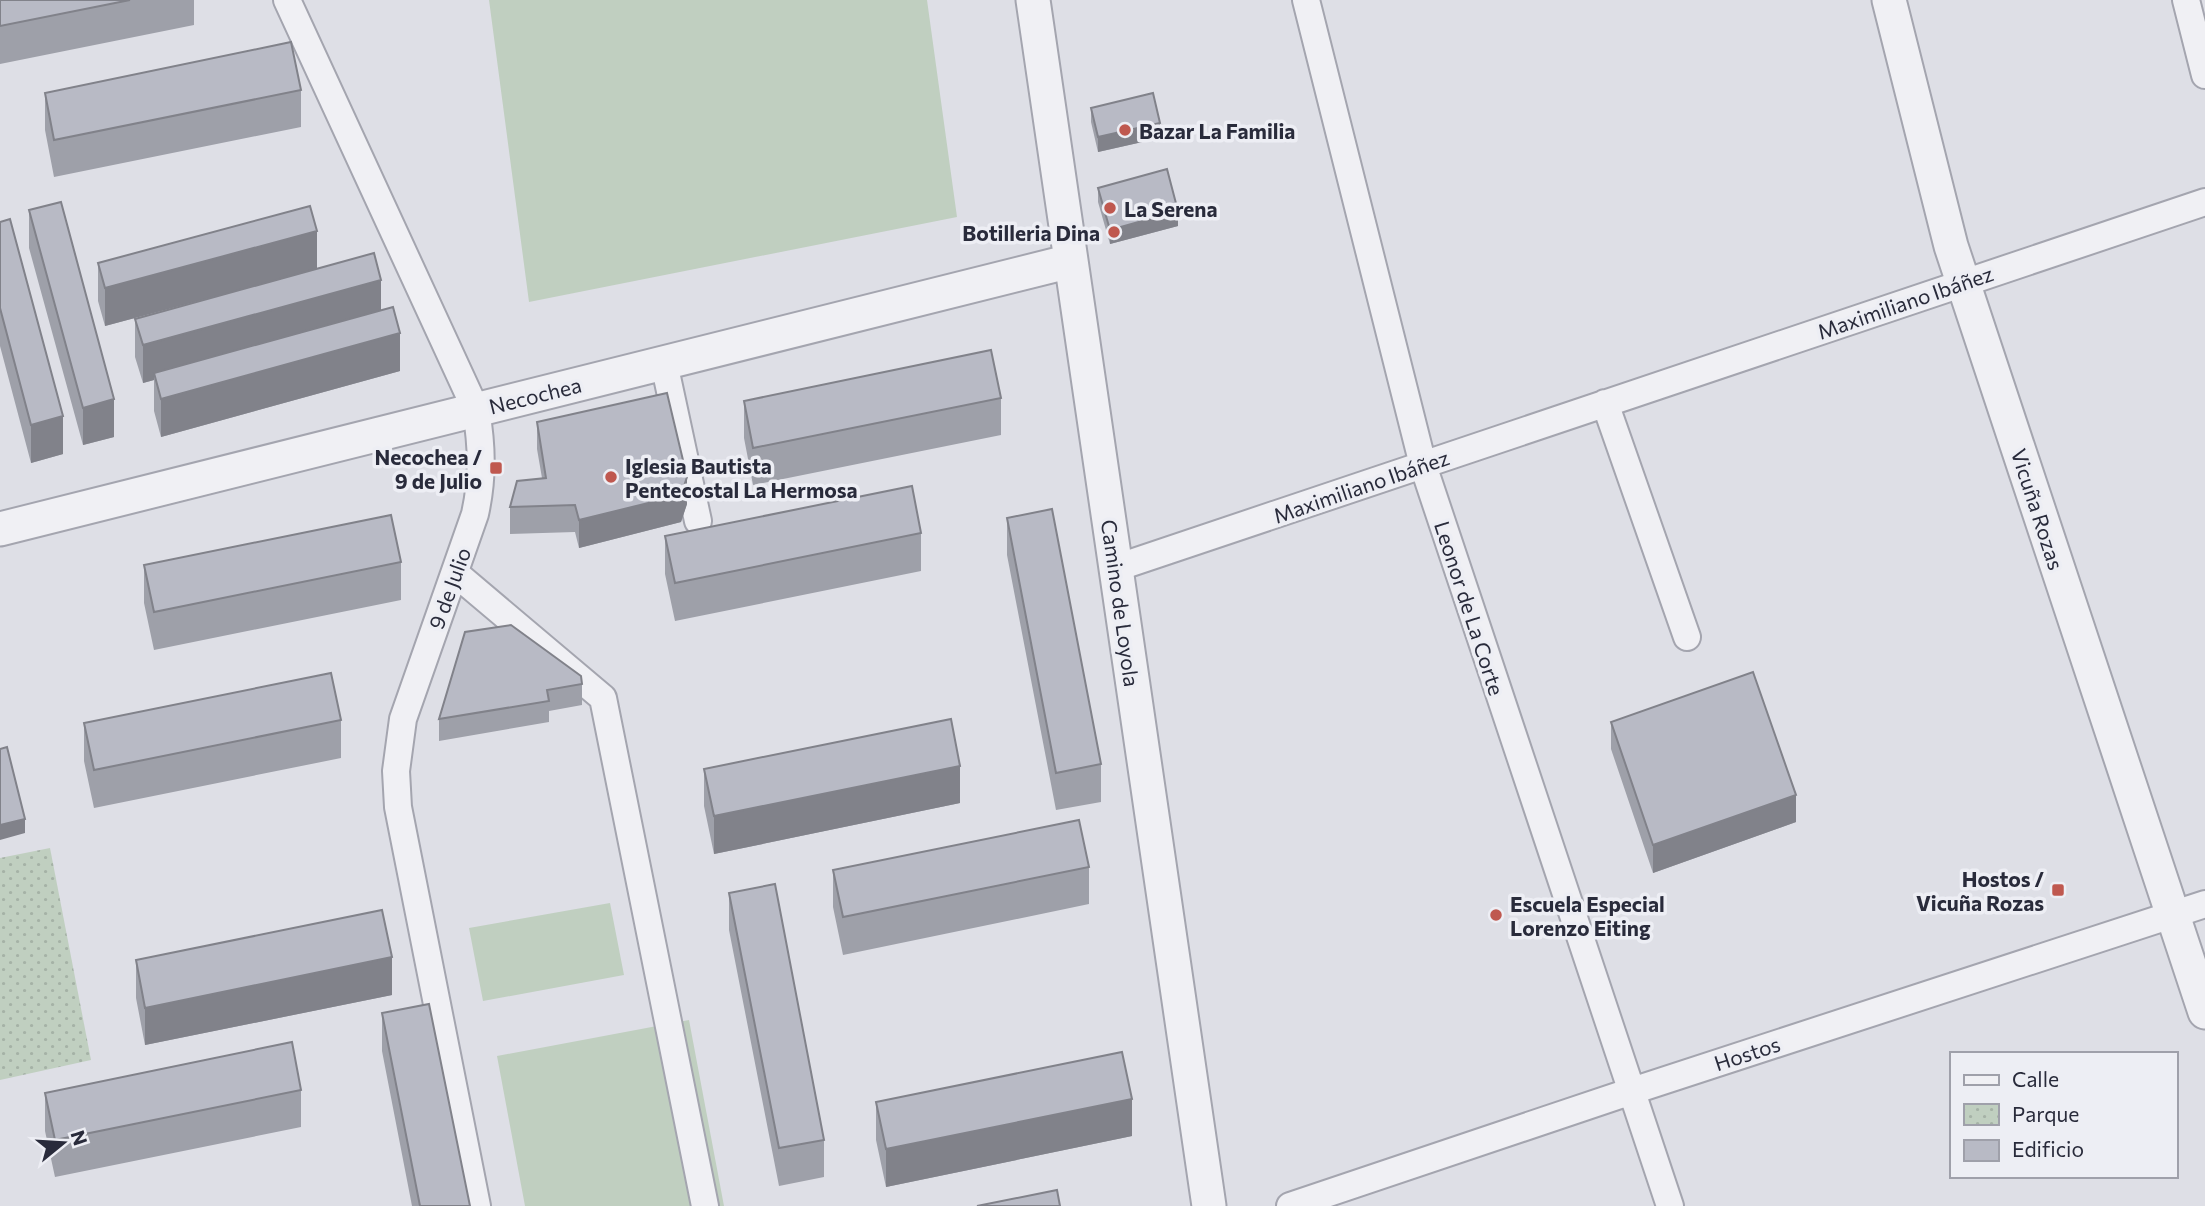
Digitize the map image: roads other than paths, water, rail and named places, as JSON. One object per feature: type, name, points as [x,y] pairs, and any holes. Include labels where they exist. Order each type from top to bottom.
[{"type":"street","name":"9 de Julio","points":[[287,0],[475,410],[480,436],[481,489],[455,573],[403,719],[397,752],[396,789],[477,1206]]},
{"type":"street","name":"Camino de Loyola","points":[[1033,0],[1209,1206]]},
{"type":"street","name":"Leonor de La Corte","points":[[1306,0],[1423,465],[1670,1206]]},
{"type":"street","name":"Vicuña Rozas","points":[[1889,0],[1945,225],[1962,282],[2205,1012]]},
{"type":"street","points":[[2186,0],[2205,75]]},
{"type":"street","name":"Maximiliano Ibáñez","points":[[1116,568],[2205,202]]},
{"type":"street","name":"Necochea","points":[[0,529],[1071,261]]},
{"type":"street","points":[[664,363],[698,521]]},
{"type":"street","points":[[1605,403],[1687,637]]},
{"type":"street","points":[[455,573],[603,698],[705,1206]]},
{"type":"street","name":"Hostos","points":[[1290,1206],[2205,904]]},
{"type":"place","name":"Bazar La Familia","points":[[1125,130]]},
{"type":"place","name":"La Serena","points":[[1110,208]]},
{"type":"place","name":"Botilleria Dina","points":[[1114,232]]},
{"type":"place","name":"Necochea / 9 de Julio","points":[[496,468]]},
{"type":"place","name":"Iglesia Bautista Pentecostal La Hermosa","points":[[611,477]]},
{"type":"place","name":"Hostos / Vicuña Rozas","points":[[2058,890]]},
{"type":"place","name":"Escuela Especial Lorenzo Eiting","points":[[1496,915]]}]
